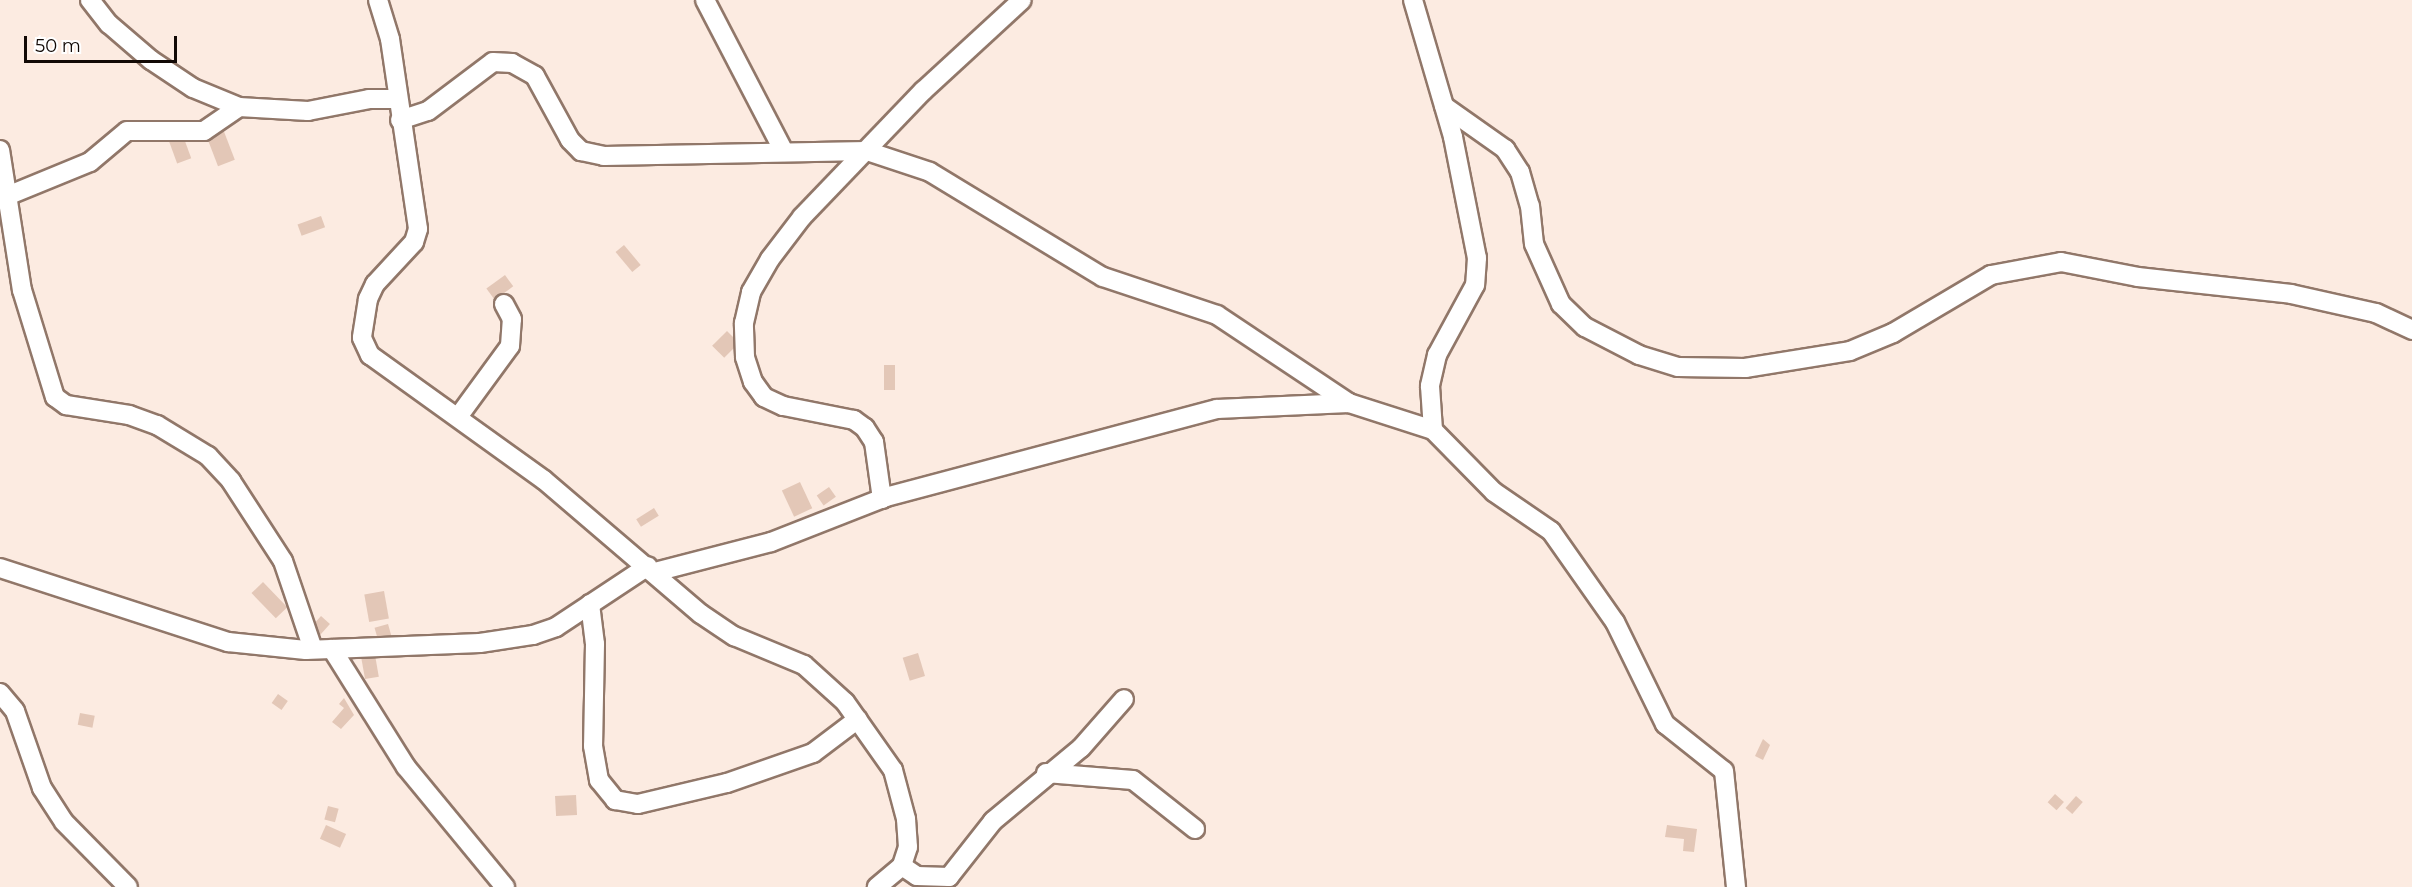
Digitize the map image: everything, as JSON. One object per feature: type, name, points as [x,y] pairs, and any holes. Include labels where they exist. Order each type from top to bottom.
[{"type":"street","points":[[90,0],[109,24],[151,60],[193,88],[239,107],[308,111],[369,99],[398,99]]},
{"type":"street","points":[[378,0],[390,39],[400,120],[418,230],[414,242],[375,284],[363,316],[362,338],[370,355],[386,369],[458,417],[652,569],[701,614],[734,636],[804,665],[858,719],[893,771],[906,819],[908,847],[902,866],[877,887]]},
{"type":"street","points":[[705,0],[784,152]]},
{"type":"street","points":[[882,499],[874,442],[865,428],[854,420],[764,397],[753,382],[745,357],[744,323],[752,292],[770,258],[867,151],[923,91],[1022,0]]},
{"type":"street","points":[[1413,0],[1444,106],[1477,258],[1475,285],[1437,355],[1430,386],[1433,430]]},
{"type":"street","points":[[400,120],[428,111],[493,62],[513,63],[535,76],[570,140],[581,151],[604,156],[867,151],[930,172],[1051,249],[1103,277],[1217,315],[1350,403],[1433,430],[1494,492],[1551,531],[1615,621],[1665,724],[1724,771],[1736,887]]},
{"type":"street","points":[[1444,106],[1505,149],[1520,172],[1530,206],[1534,244],[1561,304],[1603,336],[1638,355],[1678,367],[1745,368],[1850,351],[1893,333],[1991,275],[2061,262],[2171,282],[2291,294],[2376,313],[2412,330]]},
{"type":"street","points":[[5,203],[90,162],[127,131],[204,131],[239,107]]},
{"type":"street","points":[[0,150],[5,203],[22,290],[54,397],[66,405],[129,415],[157,425],[208,456],[231,482],[283,561],[313,649]]},
{"type":"street","points":[[458,417],[510,346],[512,319],[504,304]]},
{"type":"street","points":[[0,568],[228,642],[313,649],[480,643],[533,634],[556,627],[590,604],[652,569],[771,542],[882,499],[1169,419],[1269,405],[1350,403]]},
{"type":"street","points":[[590,604],[595,644],[593,746],[599,780],[615,800],[639,804],[728,783],[813,753],[858,719]]},
{"type":"street","points":[[332,649],[405,767],[505,887]]},
{"type":"street","points":[[0,693],[15,711],[47,797],[64,822],[128,887]]},
{"type":"street","points":[[902,866],[917,876],[949,878],[987,827],[1046,773],[1082,748],[1124,699]]},
{"type":"street","points":[[1046,773],[1133,780],[1194,829]]},
{"type":"building","points":[[223,129],[235,160],[218,166],[206,135]]},
{"type":"building","points":[[182,133],[191,158],[177,164],[168,138]]},
{"type":"building","points":[[321,216],[325,227],[302,236],[298,225]]},
{"type":"building","points":[[624,245],[641,265],[632,272],[616,252]]},
{"type":"building","points":[[505,275],[513,286],[495,300],[486,289]]},
{"type":"building","points":[[727,331],[739,343],[724,358],[712,346]]},
{"type":"building","points":[[884,365],[895,365],[895,390],[884,390]]},
{"type":"building","points":[[800,482],[812,508],[794,517],[782,490]]},
{"type":"building","points":[[829,487],[836,497],[824,505],[817,496]]},
{"type":"building","points":[[654,508],[659,516],[641,527],[636,519]]},
{"type":"building","points":[[263,582],[287,607],[276,618],[251,593]]},
{"type":"building","points":[[384,591],[389,619],[369,622],[364,594]]},
{"type":"building","points":[[321,616],[330,624],[318,637],[309,629]]},
{"type":"building","points":[[388,624],[392,638],[379,642],[375,628]]},
{"type":"building","points":[[918,653],[925,676],[910,681],[903,658]]},
{"type":"building","points":[[375,655],[379,677],[365,679],[361,657]]},
{"type":"building","points":[[278,694],[288,701],[282,710],[272,703]]},
{"type":"building","points":[[344,698],[354,715],[341,729],[332,722],[344,708],[339,704]]},
{"type":"building","points":[[80,713],[95,716],[92,728],[78,725]]},
{"type":"building","points":[[1763,739],[1770,745],[1763,760],[1755,756]]},
{"type":"building","points":[[2055,794],[2064,802],[2057,810],[2048,802]]},
{"type":"building","points":[[576,795],[577,815],[556,816],[555,796]]},
{"type":"building","points":[[2076,796],[2083,802],[2072,814],[2066,808]]},
{"type":"building","points":[[328,806],[339,809],[335,822],[324,820]]},
{"type":"building","points":[[326,825],[346,834],[340,848],[320,839]]},
{"type":"building","points":[[1667,825],[1697,829],[1694,852],[1683,851],[1684,839],[1665,837]]}]
